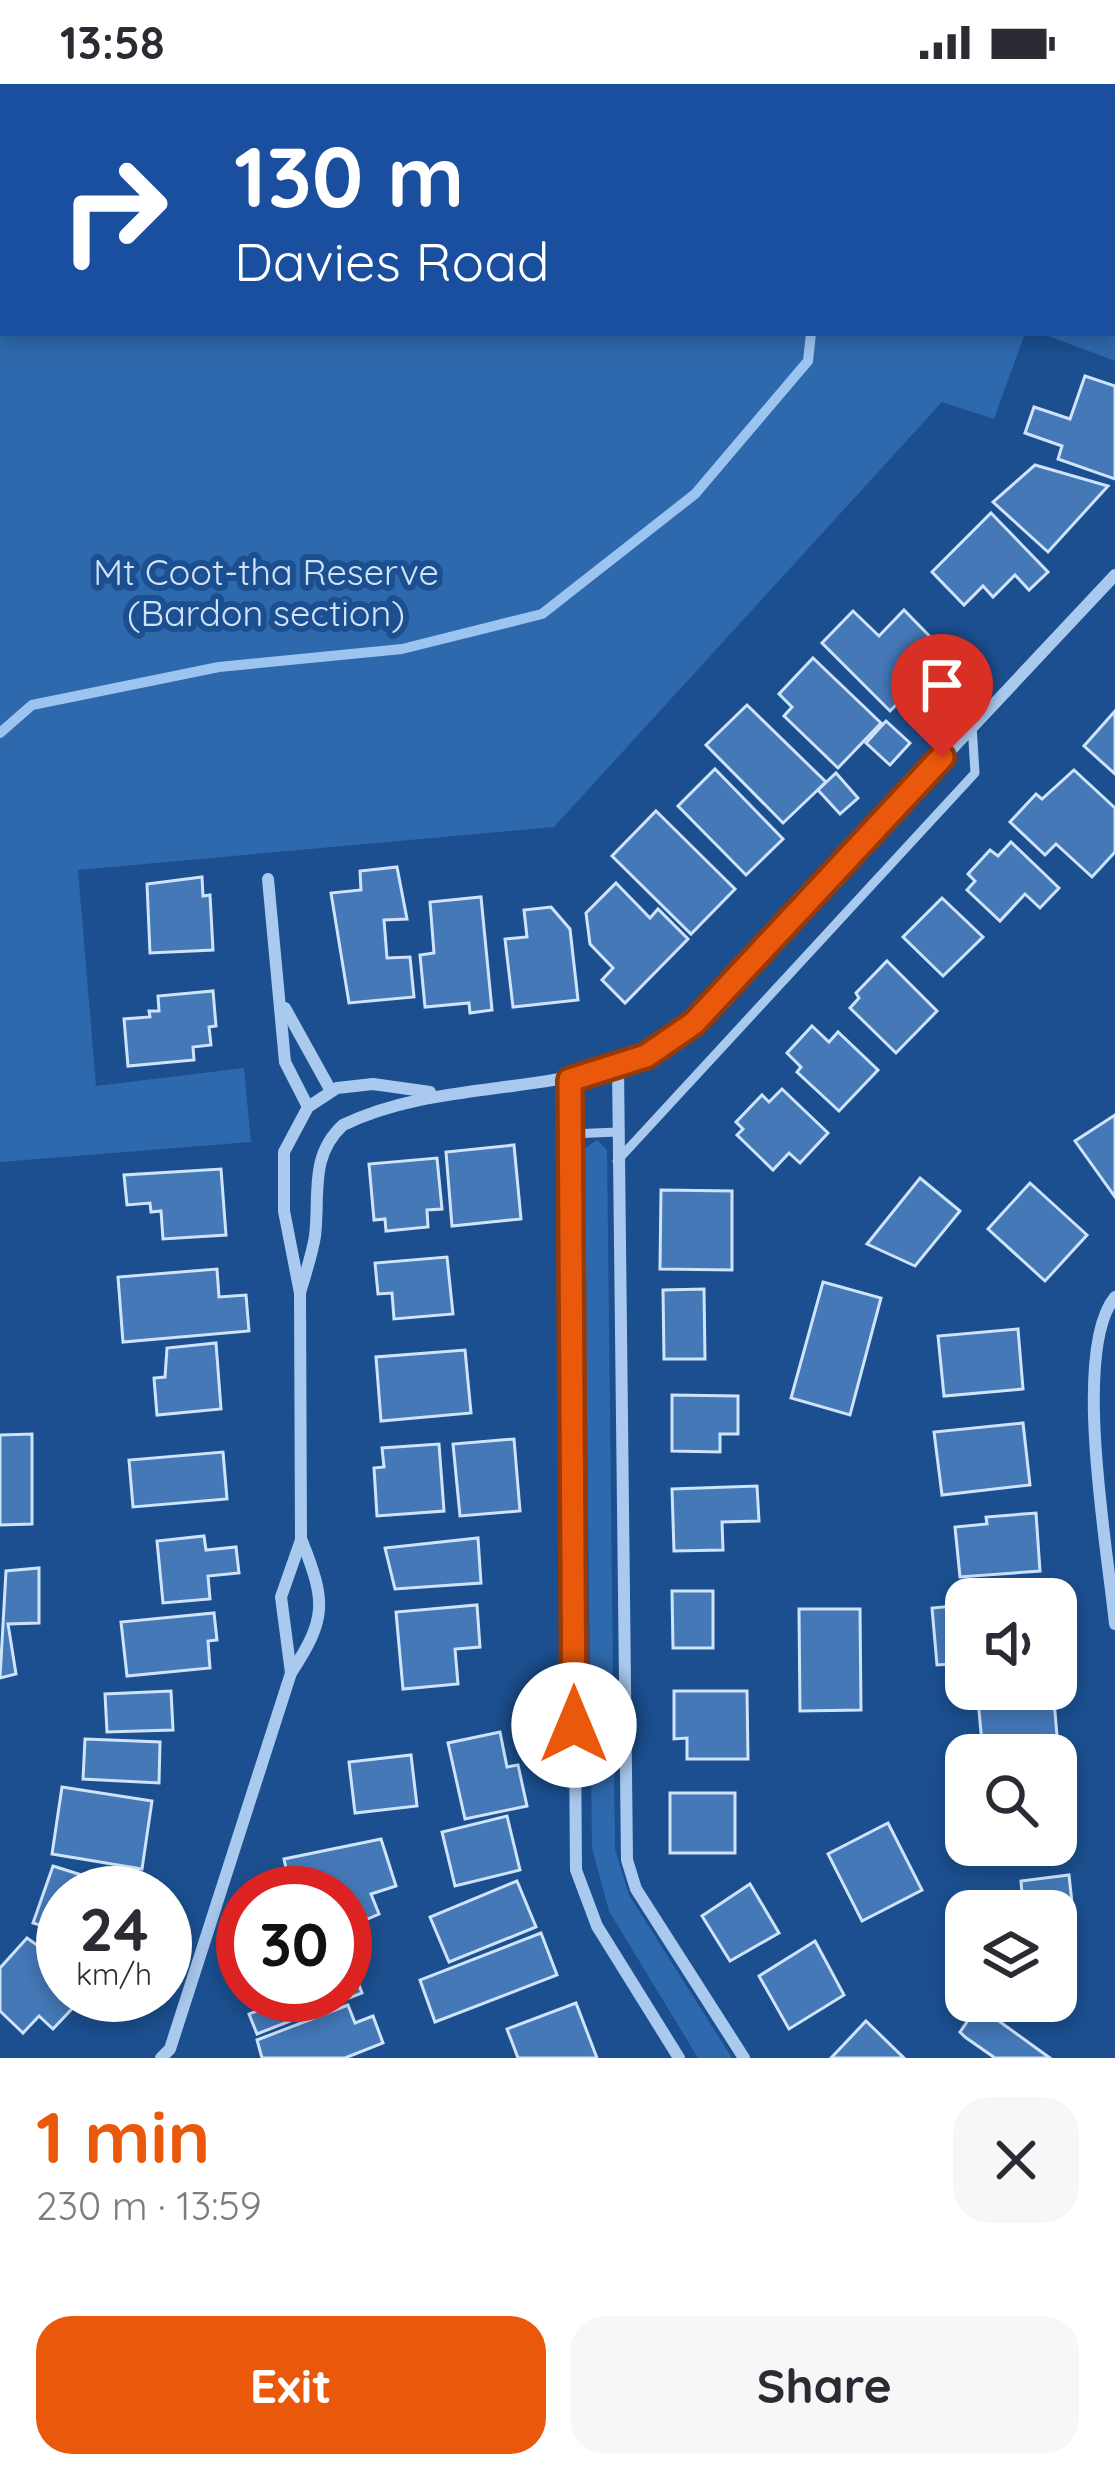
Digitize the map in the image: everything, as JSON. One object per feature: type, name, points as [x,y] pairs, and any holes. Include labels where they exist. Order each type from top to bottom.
[{"type":"street","points":[[300,1293],[315,1237],[317,1169],[332,1135],[347,1123],[437,1093],[570,1080],[618,1067],[646,1056],[694,1023],[1115,575]]},
{"type":"street","points":[[268,879],[288,1075],[308,1107]]},
{"type":"street","points":[[279,995],[295,1033],[331,1090]]},
{"type":"street","points":[[618,1067],[627,1860],[636,1889],[744,2058]]},
{"type":"street","points":[[570,1080],[576,1870],[597,1926],[679,2058]]},
{"type":"street","points":[[291,1673],[281,1597],[301,1540],[300,1293],[284,1211],[284,1152],[308,1107],[331,1090],[373,1084],[437,1093]]},
{"type":"street","points":[[1115,1297],[1099,1323],[1093,1387],[1115,1624]]},
{"type":"street","points":[[161,2058],[170,2049],[291,1673],[321,1620],[320,1591],[301,1540]]},
{"type":"lane","points":[[616,1161],[975,773],[972,725]]},
{"type":"lane","points":[[571,1134],[617,1132]]},
{"type":"green space","name":"Mt Coot-tha Reserve (Bardon section)","points":[[0,336],[1024,336],[994,419],[942,402],[554,827],[78,870],[96,1086],[244,1068],[251,1142],[0,1162]]},
{"type":"green space","name":"Mt Coot-tha Reserve (Bardon section)","points":[[1048,336],[1115,336],[1115,361]]},
{"type":"green space","points":[[597,1140],[607,1150],[615,1849],[629,1895],[732,2058],[698,2058],[609,1911],[592,1848],[584,1149]]},
{"type":"building","points":[[1085,376],[1115,386],[1115,479],[1058,459],[1062,446],[1025,433],[1034,407],[1070,419]]},
{"type":"building","points":[[1035,465],[1108,486],[1048,552],[993,502]]},
{"type":"building","points":[[991,513],[1048,572],[1029,590],[1015,575],[993,597],[983,586],[964,605],[932,572]]},
{"type":"building","points":[[904,610],[947,654],[890,711],[822,643],[853,611],[879,636]]},
{"type":"building","points":[[813,658],[881,723],[838,768],[784,716],[792,707],[779,694]]},
{"type":"building","points":[[747,705],[826,782],[783,823],[706,745]]},
{"type":"building","points":[[1115,711],[1115,774],[1084,746]]},
{"type":"building","points":[[886,721],[910,743],[890,765],[866,743]]},
{"type":"building","points":[[715,769],[783,839],[746,875],[678,806]]},
{"type":"building","points":[[1074,770],[1115,808],[1115,852],[1092,877],[1056,844],[1045,855],[1010,822],[1036,794],[1042,799]]},
{"type":"building","points":[[836,773],[858,798],[840,814],[818,790]]},
{"type":"building","points":[[656,811],[735,889],[691,934],[612,856]]},
{"type":"building","points":[[1011,842],[1059,888],[1040,908],[1025,894],[1000,921],[967,890],[975,881],[968,874],[990,850],[998,856]]},
{"type":"building","points":[[397,867],[407,919],[384,920],[387,958],[410,957],[414,997],[349,1003],[331,893],[361,890],[360,871]]},
{"type":"building","points":[[202,877],[203,896],[210,895],[213,950],[150,953],[147,884]]},
{"type":"building","points":[[616,883],[650,918],[658,909],[688,939],[625,1003],[602,980],[613,968],[590,944],[586,913]]},
{"type":"building","points":[[481,897],[492,1010],[470,1013],[469,1003],[425,1007],[420,955],[434,953],[430,902]]},
{"type":"building","points":[[942,898],[983,937],[943,976],[903,937]]},
{"type":"building","points":[[551,907],[570,929],[578,1000],[513,1007],[505,939],[527,937],[524,910]]},
{"type":"building","points":[[887,961],[937,1011],[896,1053],[850,1008],[859,998],[856,993]]},
{"type":"building","points":[[213,991],[216,1026],[209,1027],[211,1045],[193,1047],[194,1060],[128,1066],[124,1019],[150,1017],[149,1011],[159,1011],[158,996]]},
{"type":"building","points":[[812,1026],[829,1042],[838,1032],[878,1070],[839,1111],[797,1072],[801,1067],[787,1053]]},
{"type":"building","points":[[782,1089],[828,1133],[800,1163],[789,1153],[773,1170],[737,1135],[743,1129],[736,1122],[762,1095],[769,1102]]},
{"type":"building","points":[[1115,1115],[1115,1197],[1075,1141]]},
{"type":"building","points":[[514,1145],[521,1219],[452,1226],[446,1152]]},
{"type":"building","points":[[437,1158],[442,1209],[427,1210],[428,1227],[386,1231],[385,1219],[374,1220],[369,1164]]},
{"type":"building","points":[[221,1169],[226,1235],[163,1239],[161,1211],[151,1212],[150,1203],[127,1205],[124,1175]]},
{"type":"building","points":[[920,1178],[960,1211],[915,1266],[867,1244]]},
{"type":"building","points":[[1030,1183],[1087,1235],[1045,1281],[988,1229]]},
{"type":"building","points":[[661,1190],[732,1191],[732,1270],[660,1269]]},
{"type":"building","points":[[447,1257],[453,1314],[394,1319],[392,1293],[378,1294],[375,1263]]},
{"type":"building","points":[[217,1269],[219,1297],[246,1295],[249,1331],[123,1342],[118,1277]]},
{"type":"building","points":[[823,1282],[881,1298],[850,1415],[791,1398]]},
{"type":"building","points":[[704,1289],[705,1359],[664,1359],[663,1290]]},
{"type":"building","points":[[1018,1329],[1023,1389],[944,1396],[938,1336]]},
{"type":"building","points":[[216,1343],[221,1409],[157,1415],[154,1378],[165,1377],[167,1348]]},
{"type":"building","points":[[465,1350],[471,1413],[381,1421],[376,1357]]},
{"type":"building","points":[[672,1395],[738,1396],[738,1434],[720,1434],[720,1452],[672,1451]]},
{"type":"building","points":[[1023,1423],[1030,1485],[942,1495],[934,1432]]},
{"type":"building","points":[[32,1434],[32,1524],[0,1525],[0,1435]]},
{"type":"building","points":[[514,1439],[520,1511],[460,1516],[453,1444]]},
{"type":"building","points":[[439,1444],[444,1511],[377,1516],[374,1468],[384,1467],[382,1448]]},
{"type":"building","points":[[223,1452],[227,1499],[133,1507],[129,1460]]},
{"type":"building","points":[[757,1486],[759,1521],[722,1522],[723,1550],[674,1551],[672,1489]]},
{"type":"building","points":[[1036,1513],[1040,1571],[960,1577],[955,1527],[987,1524],[986,1517]]},
{"type":"building","points":[[204,1536],[206,1550],[236,1547],[239,1573],[208,1576],[210,1599],[163,1603],[157,1541]]},
{"type":"building","points":[[478,1538],[481,1583],[395,1589],[385,1548]]},
{"type":"building","points":[[39,1568],[39,1623],[8,1624],[16,1674],[0,1678],[6,1571]]},
{"type":"building","points":[[672,1591],[713,1591],[713,1648],[673,1648]]},
{"type":"building","points":[[477,1605],[480,1647],[455,1649],[458,1684],[403,1689],[396,1612]]},
{"type":"building","points":[[945,1607],[945,1664],[937,1665],[932,1608]]},
{"type":"building","points":[[799,1609],[860,1609],[861,1710],[800,1711]]},
{"type":"building","points":[[214,1613],[217,1640],[208,1641],[210,1668],[127,1676],[121,1622]]},
{"type":"building","points":[[171,1691],[173,1730],[107,1732],[105,1694]]},
{"type":"building","points":[[674,1691],[747,1691],[748,1759],[687,1759],[687,1738],[674,1739]]},
{"type":"building","points":[[979,1710],[1055,1710],[1057,1734],[981,1734]]},
{"type":"building","points":[[500,1732],[507,1767],[518,1765],[527,1806],[465,1819],[448,1743]]},
{"type":"building","points":[[85,1739],[160,1742],[159,1783],[83,1779]]},
{"type":"building","points":[[411,1755],[417,1806],[355,1813],[349,1762]]},
{"type":"building","points":[[62,1787],[152,1801],[142,1866],[52,1854]]},
{"type":"building","points":[[670,1793],[735,1793],[735,1853],[670,1853]]},
{"type":"building","points":[[507,1816],[520,1870],[455,1886],[442,1832]]},
{"type":"building","points":[[888,1823],[922,1890],[862,1921],[828,1854]]},
{"type":"building","points":[[381,1839],[396,1886],[372,1894],[372,1866],[286,1866],[284,1859]]},
{"type":"building","points":[[1069,1875],[1071,1890],[1022,1890],[1021,1881]]},
{"type":"building","points":[[517,1881],[536,1927],[449,1962],[430,1917]]},
{"type":"building","points":[[750,1884],[779,1933],[730,1961],[702,1916]]},
{"type":"building","points":[[541,1933],[557,1975],[435,2022],[420,1980]]},
{"type":"building","points":[[27,1938],[36,1944],[36,2019],[23,2033],[0,2011],[0,1968]]},
{"type":"building","points":[[815,1941],[844,1995],[789,2029],[759,1976]]},
{"type":"building","points":[[576,2003],[597,2058],[518,2058],[507,2029]]},
{"type":"building","points":[[373,2016],[383,2043],[345,2058],[262,2058],[257,2040],[304,2022],[372,2022]]},
{"type":"building","points":[[866,2021],[904,2058],[831,2058]]},
{"type":"building","points":[[252,2022],[288,2022],[257,2034]]},
{"type":"building","points":[[967,2022],[1000,2022],[1050,2058],[995,2058],[960,2032]]},
{"type":"waterway","points":[[0,733],[32,705],[219,667],[402,649],[542,614],[695,494],[808,361],[811,336]]},
{"type":"route","points":[[574,1725],[570,1080],[646,1056],[694,1023],[942,757]]}]
